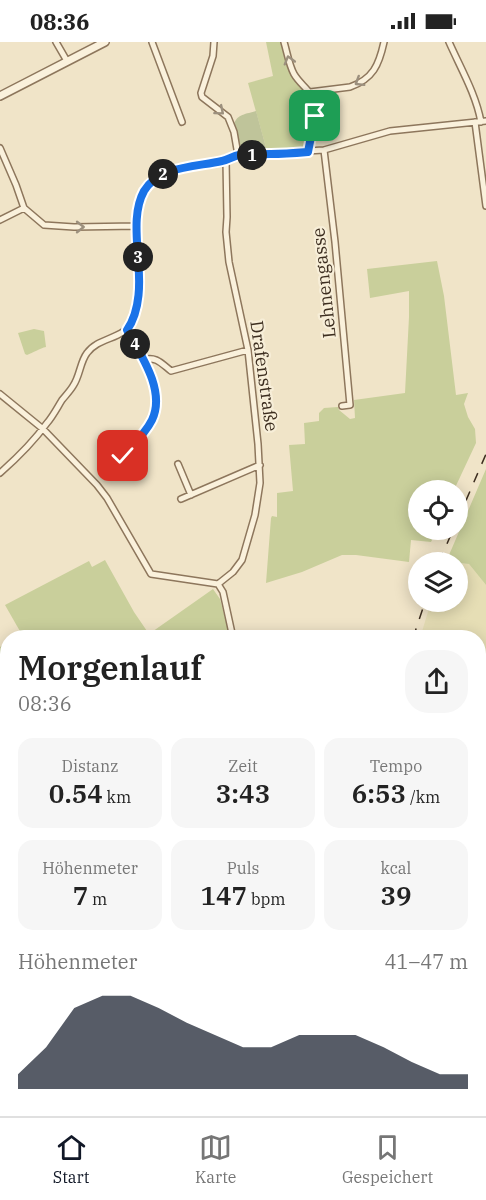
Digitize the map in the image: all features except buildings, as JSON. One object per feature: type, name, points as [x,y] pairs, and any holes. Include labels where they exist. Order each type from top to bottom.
[{"type":"street","points":[[56,42],[67,62]]},
{"type":"street","points":[[0,96],[105,42]]},
{"type":"street","points":[[152,42],[182,122]]},
{"type":"street","points":[[214,42],[213,56],[201,93],[202,97],[228,117],[234,132],[237,155]]},
{"type":"street","points":[[284,42],[292,71],[310,92],[315,108],[308,152]]},
{"type":"street","points":[[310,92],[356,85],[377,68],[384,42]]},
{"type":"street","points":[[449,42],[479,113],[486,206]]},
{"type":"street","points":[[0,472],[43,429],[77,380],[87,352],[94,346],[127,330],[134,316],[139,285],[137,226],[140,201],[144,192],[156,178],[165,173],[226,160],[237,155],[324,150],[390,131],[480,122]]},
{"type":"street","points":[[0,148],[26,210],[44,225],[137,226]]},
{"type":"street","name":"Lehnengasse","points":[[324,150],[350,405],[342,406]]},
{"type":"street","name":"Drafenstraße","points":[[218,584],[234,572],[242,560],[260,483],[248,350],[229,262],[226,232],[226,160]]},
{"type":"street","points":[[0,220],[26,210]]},
{"type":"street","points":[[123,456],[151,421],[156,406],[154,386],[127,330]]},
{"type":"street","points":[[143,360],[155,359],[171,371],[248,350]]},
{"type":"street","points":[[0,394],[43,429],[97,484],[151,574],[218,584],[223,592],[231,630]]},
{"type":"street","points":[[178,464],[191,495]]},
{"type":"street","points":[[181,500],[260,465]]},
{"type":"shaded area","points":[[469,564],[486,585],[486,630],[422,630],[428,612],[468,612]]},
{"type":"green space","points":[[266,42],[281,42],[294,80],[309,98],[312,120],[303,149],[267,151],[248,83],[273,76]]},
{"type":"green space","points":[[256,111],[267,151],[246,153],[241,148],[234,125],[239,117]]},
{"type":"green space","points":[[437,261],[444,296],[456,395],[468,393],[464,404],[475,429],[476,443],[459,480],[408,480],[408,540],[411,540],[408,562],[342,555],[302,572],[266,583],[271,518],[272,516],[277,517],[277,493],[293,491],[289,445],[305,444],[304,423],[319,421],[319,413],[324,408],[338,407],[350,419],[355,418],[354,400],[405,393],[409,291],[370,298],[367,269]]},
{"type":"green space","points":[[34,329],[44,331],[46,347],[27,355],[18,333]]},
{"type":"green space","points":[[486,469],[486,585],[468,564],[468,552],[450,552],[455,540],[468,540],[468,511]]},
{"type":"green space","points":[[105,560],[146,630],[19,630],[5,605],[89,561],[92,567]]},
{"type":"green space","points":[[213,589],[220,599],[228,630],[155,630]]},
{"type":"railway","points":[[468,496],[486,454]]},
{"type":"railway","points":[[443,552],[449,540]]},
{"type":"railway","points":[[416,630],[422,612]]},
{"type":"route","points":[[123,456],[151,421],[156,406],[153,381],[127,330],[133,320],[139,285],[136,240],[140,201],[144,192],[156,178],[165,173],[226,160],[237,155],[308,152],[315,116]]}]
